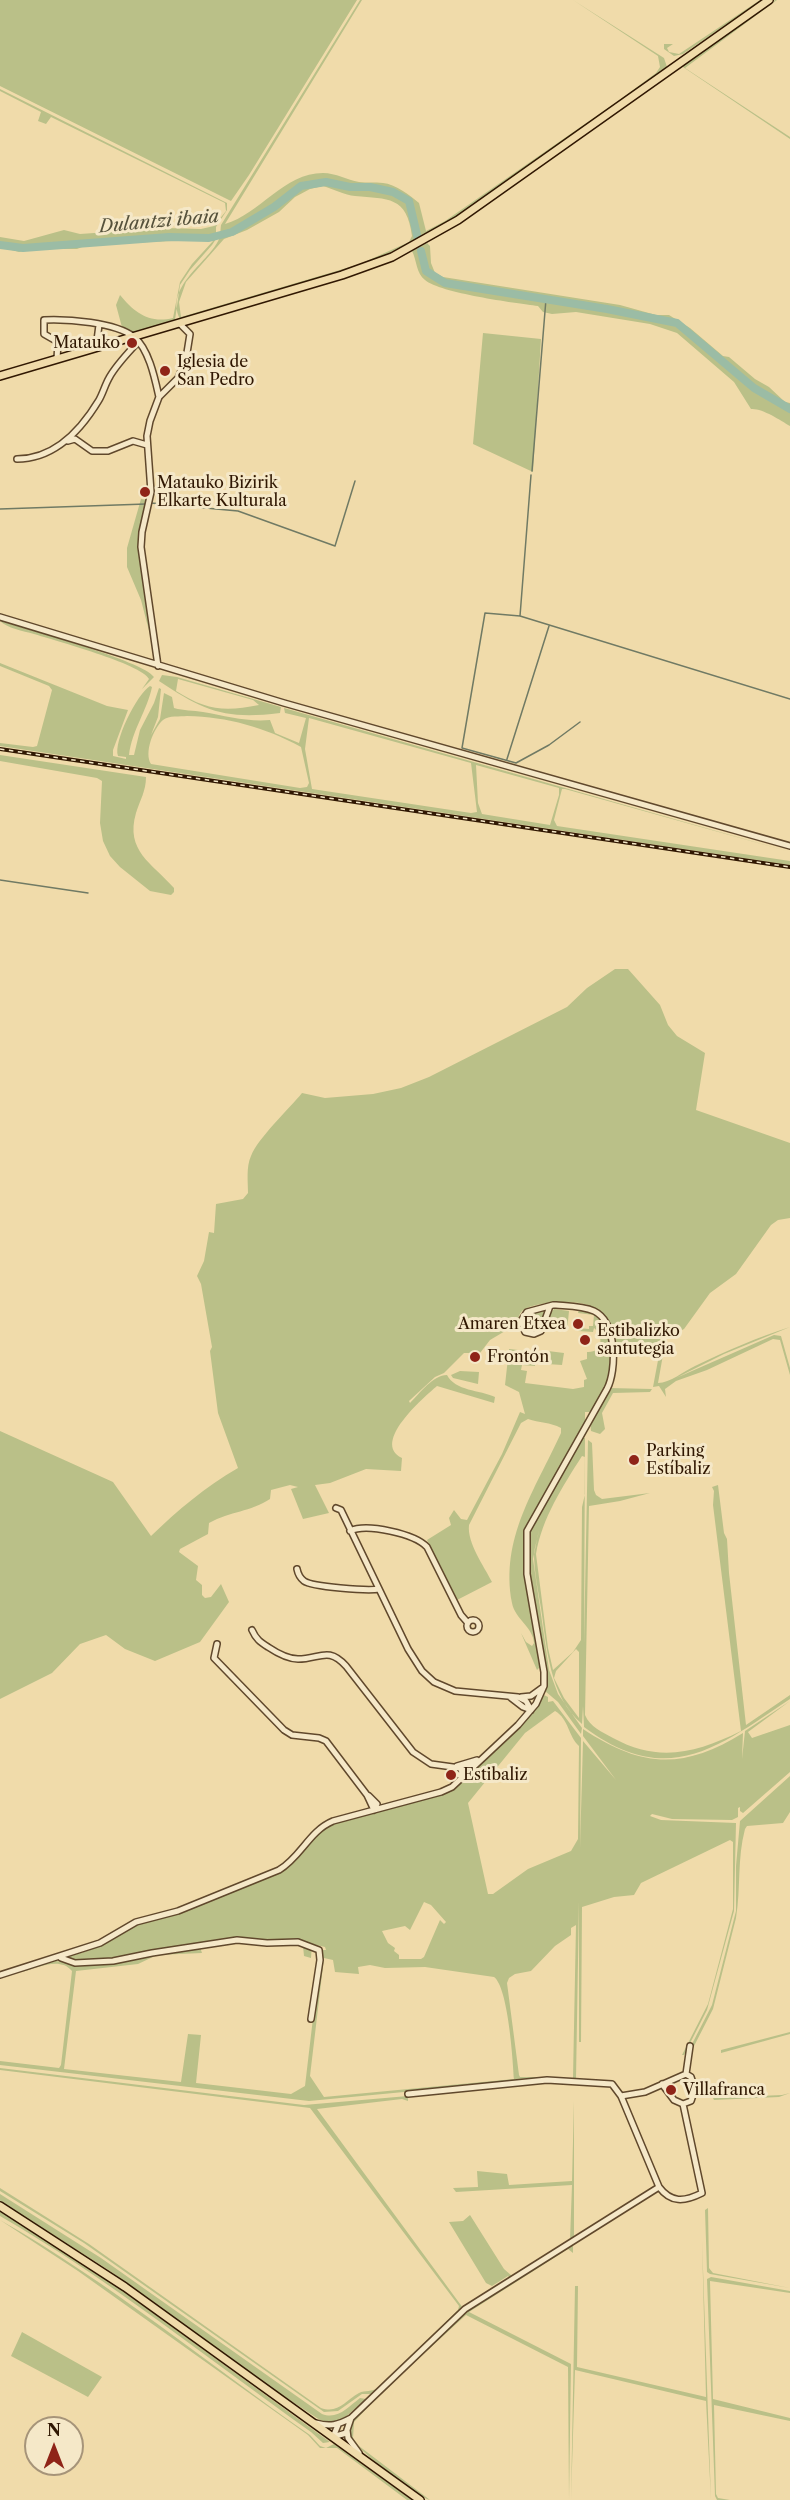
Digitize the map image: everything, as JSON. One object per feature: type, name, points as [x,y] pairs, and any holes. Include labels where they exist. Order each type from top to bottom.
[{"type":"main road","points":[[0,376],[96,348],[136,339],[179,323],[350,273],[425,241],[479,206],[769,0]]},
{"type":"main road","points":[[0,2206],[106,2274],[420,2500]]},
{"type":"street","points":[[57,359],[58,342],[45,334],[44,320],[79,319],[99,325],[136,339],[151,365],[159,397]]},
{"type":"street","points":[[158,666],[141,547],[151,492],[147,445],[150,421],[159,397],[178,378],[186,359],[190,334],[179,323]]},
{"type":"street","points":[[96,348],[99,325]]},
{"type":"street","points":[[68,441],[100,399],[109,377],[136,339]]},
{"type":"street","points":[[17,459],[30,459],[44,455],[75,439],[92,451],[99,452],[133,441],[147,445]]},
{"type":"street","points":[[0,617],[158,666],[790,846]]},
{"type":"street","points":[[0,1975],[100,1944],[136,1922],[178,1911],[279,1870],[294,1860],[312,1835],[333,1821],[450,1788],[531,1710],[544,1684],[539,1633],[527,1574],[526,1531],[610,1383],[614,1347],[609,1330],[600,1315],[595,1311],[578,1307],[550,1306],[524,1314],[521,1321],[525,1332],[534,1335],[541,1331],[550,1306]]},
{"type":"street","points":[[336,1508],[341,1510],[417,1665],[428,1677],[441,1686],[455,1691],[508,1696],[531,1710]]},
{"type":"street","points":[[350,1531],[357,1528],[368,1528],[410,1536],[421,1541],[427,1547],[461,1616],[468,1623]]},
{"type":"street","points":[[297,1569],[302,1579],[310,1584],[364,1590],[379,1589]]},
{"type":"street","points":[[252,1630],[256,1639],[287,1657],[299,1659],[325,1654],[336,1657],[346,1666],[413,1752],[431,1764],[453,1768],[464,1777]]},
{"type":"street","points":[[217,1644],[214,1658],[228,1674],[289,1734],[326,1741],[377,1804],[374,1810]]},
{"type":"street","points":[[518,1700],[540,1691],[544,1684]]},
{"type":"street","points":[[517,1725],[520,1719],[518,1700]]},
{"type":"street","points":[[453,1768],[481,1758]]},
{"type":"street","points":[[450,1788],[453,1768]]},
{"type":"street","points":[[371,1799],[393,1805]]},
{"type":"street","points":[[363,1813],[371,1799]]},
{"type":"street","points":[[59,1957],[75,1962],[113,1961],[237,1940],[267,1943],[298,1942],[319,1950],[320,1960],[311,2019]]},
{"type":"street","points":[[686,2074],[690,2046]]},
{"type":"street","points":[[621,2096],[645,2092],[686,2074]]},
{"type":"street","points":[[662,2084],[674,2100],[683,2104],[691,2101],[695,2089],[691,2077],[686,2074]]},
{"type":"street","points":[[408,2094],[547,2080],[612,2084],[621,2096],[659,2187],[666,2197],[673,2200],[692,2198],[702,2193],[683,2104]]},
{"type":"street","points":[[312,2422],[325,2426],[338,2425],[351,2418],[465,2309],[659,2187]]},
{"type":"street","points":[[338,2425],[333,2437],[342,2436],[351,2418]]},
{"type":"street","points":[[347,2430],[351,2444],[368,2463]]},
{"type":"green space","points":[[0,0],[357,0],[231,201],[0,86]]},
{"type":"green space","points":[[360,0],[362,0],[225,224],[250,212],[284,186],[309,175],[323,173],[359,182],[388,184],[402,190],[419,203],[426,231],[445,221],[618,101],[656,73],[660,67],[658,56],[573,0],[664,58],[667,67],[465,211],[414,242],[358,266],[180,319],[177,308],[182,287],[217,243],[221,225]],"holes":[[[323,186],[351,195],[394,202],[406,213],[412,236],[409,242],[360,264],[181,317],[179,302],[186,282],[224,239],[247,230],[279,212],[295,197],[310,189]]]},
{"type":"green space","points":[[762,0],[683,54],[674,56],[664,49],[664,44],[673,44],[667,48],[669,52],[679,54]]},
{"type":"green space","points":[[777,0],[685,68],[790,139],[683,67]]},
{"type":"green space","points":[[0,89],[227,203],[227,210],[216,227],[216,239],[180,285],[175,320],[132,333],[123,331],[116,305],[120,295],[131,307],[149,318],[173,318],[180,282],[213,239],[87,245],[77,249],[34,249],[19,252],[0,247],[0,237],[24,241],[64,230],[80,234],[166,228],[201,229],[214,226],[226,211],[225,203],[51,117],[46,124],[38,121],[41,112]]},
{"type":"green space","points":[[427,243],[430,246],[431,263],[435,273],[443,277],[620,305],[656,315],[669,315],[769,387],[785,402],[790,403],[790,426],[766,412],[751,409],[734,382],[677,333],[650,324],[576,312],[552,314],[543,312],[538,306],[479,297],[433,285],[420,274],[412,251]]},
{"type":"green space","points":[[483,333],[541,339],[533,472],[473,444]]},
{"type":"green space","points":[[141,499],[147,500],[139,540],[155,654],[141,600],[127,567],[127,548]]},
{"type":"green space","points":[[0,621],[107,654],[146,670],[154,677],[142,689],[149,679],[131,666],[7,626]]},
{"type":"green space","points":[[0,663],[107,706],[128,710],[113,750],[113,756],[126,759],[126,757],[118,756],[117,749],[122,730],[139,698],[150,686],[152,687],[150,696],[133,737],[129,755],[134,755],[140,730],[159,688],[161,689],[158,717],[151,735],[160,719],[164,693],[172,697],[174,708],[245,719],[270,720],[275,733],[299,743],[306,718],[285,713],[284,708],[790,852],[565,789],[562,789],[554,820],[557,826],[790,861],[790,865],[0,746],[0,743],[37,746],[52,690],[49,686],[0,666]],"holes":[[[168,717],[217,718],[246,724],[301,747],[309,783],[307,787],[300,788],[151,764],[149,748],[159,724]],[[309,718],[471,763],[477,812],[471,813],[312,789],[305,749]],[[476,765],[559,788],[550,825],[482,814],[478,803]]]},
{"type":"green space","points":[[162,675],[177,677],[281,707],[280,713],[244,715],[216,711],[189,700],[159,681]],"holes":[[[178,679],[253,700],[259,705],[225,709],[206,706],[176,691]]]},
{"type":"green space","points":[[0,755],[146,777],[144,791],[136,813],[134,837],[137,847],[149,863],[174,888],[174,892],[171,895],[150,891],[110,856],[103,841],[100,823],[102,781],[97,778],[0,761]]},
{"type":"green space","points":[[615,969],[628,969],[660,1005],[668,1025],[677,1036],[705,1053],[696,1110],[790,1143],[790,1218],[778,1220],[771,1225],[736,1274],[710,1293],[684,1329],[666,1338],[658,1383],[672,1379],[742,1345],[790,1327],[724,1354],[676,1378],[774,1335],[781,1336],[790,1375],[780,1340],[773,1339],[707,1370],[676,1381],[665,1389],[666,1397],[659,1386],[653,1387],[659,1355],[624,1350],[616,1352],[608,1325],[594,1308],[582,1303],[564,1302],[535,1305],[521,1312],[517,1324],[490,1340],[480,1353],[464,1353],[444,1373],[435,1377],[409,1401],[410,1403],[432,1381],[447,1375],[462,1387],[495,1397],[494,1403],[437,1386],[412,1410],[396,1432],[392,1442],[394,1451],[402,1458],[401,1471],[366,1469],[330,1483],[315,1485],[329,1513],[303,1519],[291,1489],[298,1487],[290,1485],[271,1490],[270,1499],[255,1507],[209,1523],[208,1534],[180,1549],[179,1552],[198,1566],[196,1580],[202,1585],[202,1595],[205,1598],[211,1597],[221,1584],[229,1602],[200,1642],[155,1661],[125,1649],[106,1635],[80,1644],[52,1673],[0,1699],[0,1431],[113,1482],[151,1536],[192,1499],[238,1468],[218,1413],[210,1351],[212,1347],[201,1284],[197,1276],[204,1261],[209,1232],[214,1233],[216,1204],[243,1199],[248,1193],[249,1160],[267,1132],[302,1093],[325,1098],[373,1094],[401,1088],[429,1077],[567,1007],[587,988]]},
{"type":"green space","points":[[554,1309],[569,1311],[567,1331],[549,1328],[550,1314]]},
{"type":"green space","points":[[579,1310],[592,1312],[604,1327],[610,1347],[610,1368],[602,1394],[591,1412],[585,1412],[585,1422],[524,1532],[524,1572],[541,1666],[537,1670],[521,1633],[526,1642],[532,1646],[533,1637],[512,1603],[511,1557],[522,1515],[561,1433],[561,1428],[528,1419],[521,1423],[469,1525],[473,1547],[492,1582],[457,1600],[427,1540],[451,1525],[449,1518],[454,1510],[461,1519],[467,1520],[502,1454],[520,1412],[525,1414],[519,1392],[505,1385],[508,1358],[505,1357],[505,1352],[509,1352],[509,1349],[536,1352],[535,1366],[522,1365],[521,1370],[527,1371],[525,1383],[573,1389],[584,1387],[584,1380],[587,1379],[580,1361],[587,1359],[587,1352],[592,1352],[599,1347],[600,1339],[594,1328],[593,1332],[578,1331],[579,1328],[589,1329],[589,1326],[593,1326],[594,1315],[578,1313]]},
{"type":"green space","points":[[544,1311],[540,1328],[536,1332],[527,1331],[523,1320],[529,1314]]},
{"type":"green space","points":[[548,1351],[564,1353],[562,1365],[547,1364]]},
{"type":"green space","points":[[460,1371],[479,1372],[478,1384],[453,1378],[451,1375]]},
{"type":"green space","points":[[609,1388],[652,1389],[650,1392],[613,1393],[602,1413],[605,1429],[600,1434],[591,1431],[590,1421]]},
{"type":"green space","points":[[582,1437],[585,1438],[585,1457],[582,1456],[554,1503],[543,1528],[536,1554],[553,1670],[573,1652],[581,1640],[582,1507],[585,1495],[584,1644],[588,1440],[592,1443],[596,1495],[602,1499],[650,1493],[589,1506],[585,1715],[590,1723],[630,1746],[662,1753],[708,1745],[741,1731],[713,1505],[712,1487],[718,1485],[724,1533],[727,1539],[746,1725],[790,1695],[790,1699],[739,1733],[715,1746],[691,1755],[666,1758],[641,1756],[614,1746],[584,1727],[583,1706],[582,1724],[571,1713],[582,1728],[581,1734],[558,1702],[545,1691],[546,1669],[529,1572],[528,1533]],"holes":[[[536,1583],[545,1639],[556,1686],[569,1710],[558,1694],[549,1670]],[[576,1649],[579,1652],[579,1718],[564,1698],[554,1678],[556,1671]]]},
{"type":"green space","points":[[544,1695],[548,1697],[548,1702],[553,1701],[581,1738],[580,1848],[583,1741],[616,1780],[583,1736],[583,1729],[624,1751],[663,1760],[701,1753],[743,1733],[742,1759],[745,1731],[790,1701],[748,1732],[752,1738],[790,1725],[790,1772],[743,1813],[740,1807],[738,1808],[738,1817],[732,1820],[672,1819],[652,1814],[650,1816],[661,1820],[736,1823],[734,1911],[707,2010],[684,2055],[682,2055],[708,2004],[733,1909],[733,1842],[730,1840],[641,1883],[634,1895],[614,1897],[582,1907],[581,2042],[579,2042],[579,1901],[576,2079],[573,2078],[576,1925],[571,1928],[571,1935],[555,1946],[531,1971],[515,1974],[509,1978],[507,1983],[519,2075],[520,2077],[541,2077],[541,2079],[309,2101],[0,2065],[0,2061],[59,2068],[72,1971],[61,1964],[55,1964],[22,1972],[56,1961],[75,1964],[165,1952],[87,1961],[64,1958],[102,1945],[139,1924],[288,1868],[313,1838],[330,1824],[454,1788]],"holes":[[[555,1711],[563,1718],[579,1746],[578,1839],[571,1851],[528,1869],[493,1894],[488,1894],[468,1803],[525,1733]],[[424,1902],[431,1905],[446,1922],[444,1924],[440,1920],[424,1957],[399,1959],[399,1955],[394,1951],[395,1948],[388,1943],[382,1931],[405,1926],[410,1930]],[[256,1940],[280,1941],[282,1945],[303,1946],[304,1956],[311,1958],[312,1944],[325,1947],[326,1950],[321,1950],[305,2086],[291,2094],[196,2083],[201,2035],[188,2034],[181,2082],[64,2069],[76,1971],[138,1964],[157,1955],[202,1953],[200,1947]],[[324,1958],[333,1960],[335,1972],[359,1974],[358,1967],[370,1965],[385,1968],[425,1967],[494,1977],[499,1983],[509,2025],[514,2079],[324,2097],[310,2076]]]},
{"type":"green space","points":[[790,1776],[790,1812],[783,1823],[747,1826],[745,1829],[736,1918],[713,2009],[693,2048],[691,2046],[712,2005],[736,1911],[736,1866],[740,1821]]},
{"type":"green space","points":[[790,2032],[790,2034],[721,2053],[721,2050]]},
{"type":"green space","points":[[0,2068],[304,2105],[408,2096],[408,2101],[402,2099],[317,2109],[463,2308],[373,2394],[362,2394],[338,2411],[324,2412],[84,2243],[0,2191],[0,2188],[89,2244],[321,2408],[337,2408],[359,2393],[378,2388],[458,2310],[459,2306],[310,2108],[0,2070]]},
{"type":"green space","points":[[790,2093],[779,2097],[714,2100],[713,2098],[782,2095]]},
{"type":"green space","points":[[574,2101],[574,2239],[510,2279],[508,2276],[492,2286],[486,2283],[449,2222],[463,2221],[470,2215],[504,2269],[512,2276],[570,2240],[572,2185],[456,2192],[453,2188],[478,2187],[477,2171],[507,2174],[509,2185],[572,2181]]},
{"type":"green space","points":[[0,2194],[101,2258],[322,2414],[338,2414],[360,2398],[366,2399],[342,2420],[331,2423],[320,2420],[265,2384],[110,2271],[0,2201]]},
{"type":"green space","points":[[708,2208],[709,2268],[713,2273],[790,2288],[707,2272],[705,2210]]},
{"type":"green space","points":[[0,2211],[112,2283],[330,2442],[323,2443],[119,2293],[0,2216]]},
{"type":"green space","points":[[0,2220],[119,2296],[310,2435],[320,2446],[326,2448],[320,2448],[308,2435],[78,2271]]},
{"type":"green space","points":[[702,2240],[711,2500],[706,2401],[575,2370],[571,2500],[575,2286],[578,2286],[577,2367],[706,2397]]},
{"type":"green space","points":[[573,2244],[573,2253],[568,2249],[469,2312],[571,2364],[569,2500],[568,2367],[466,2315],[384,2390],[354,2422],[353,2438],[359,2446],[430,2500],[387,2471],[354,2442],[350,2436],[350,2430],[353,2422],[358,2415],[464,2312]]},
{"type":"green space","points":[[711,2277],[790,2291],[790,2293],[710,2281],[713,2399],[790,2418],[790,2421],[714,2405],[716,2494],[718,2498],[730,2500],[717,2500],[715,2496],[707,2279]]},
{"type":"green space","points":[[22,2332],[102,2377],[88,2397],[11,2356]]},
{"type":"green space","points":[[334,2444],[412,2500],[407,2500],[337,2448],[326,2448]]},
{"type":"waterway","name":"Dulantzi ibaia","points":[[0,245],[23,248],[169,237],[209,238],[232,232],[274,207],[301,186],[326,182],[393,192],[409,201],[418,239]]},
{"type":"waterway","name":"Dulantzi ibaia","points":[[421,251],[426,271],[445,283],[607,309],[677,323],[754,388],[790,409]]},
{"type":"waterway","points":[[532,471],[546,299]]},
{"type":"waterway","points":[[520,616],[531,475]]},
{"type":"waterway","points":[[151,503],[238,511],[335,546],[355,481]]},
{"type":"waterway","points":[[0,509],[146,504]]},
{"type":"waterway","points":[[580,722],[549,745],[516,763],[462,748],[485,613],[520,616],[790,699]]},
{"type":"waterway","points":[[507,759],[549,626]]},
{"type":"waterway","points":[[0,880],[88,893]]},
{"type":"railway","points":[[0,749],[790,867]]},
{"type":"place","name":"Matauko","points":[[132,343]]},
{"type":"place","name":"Iglesia de San Pedro","points":[[165,371]]},
{"type":"place","name":"Matauko Bizirik Elkarte Kulturala","points":[[145,492]]},
{"type":"place","name":"Amaren Etxea","points":[[578,1324]]},
{"type":"place","name":"Estibalizko santutegia","points":[[585,1340]]},
{"type":"place","name":"Frontón","points":[[475,1357]]},
{"type":"place","name":"Parking Estíbaliz","points":[[634,1460]]},
{"type":"place","name":"Estibaliz","points":[[451,1775]]},
{"type":"place","name":"Villafranca","points":[[671,2090]]}]
